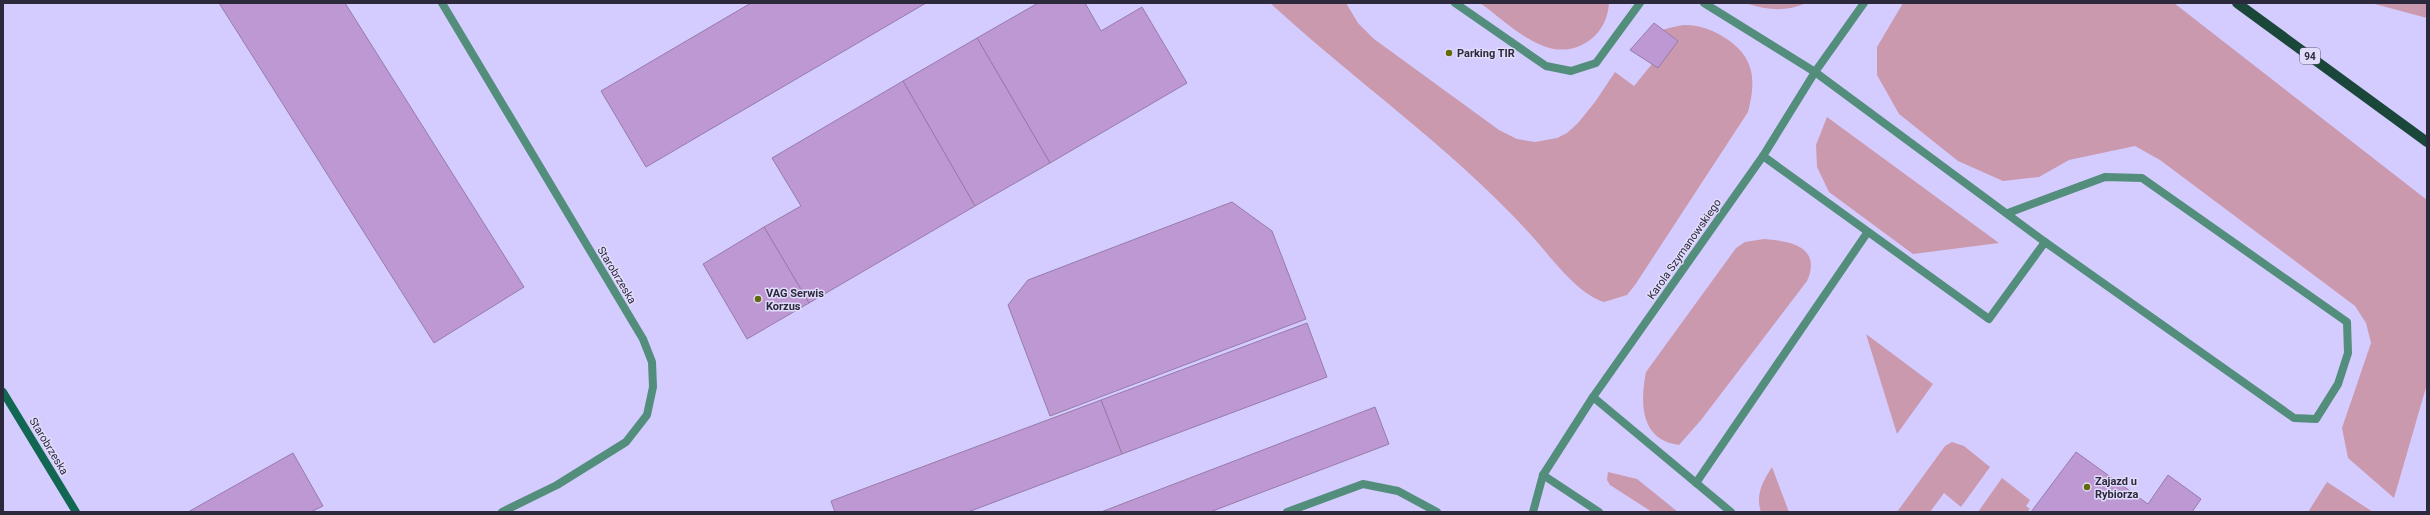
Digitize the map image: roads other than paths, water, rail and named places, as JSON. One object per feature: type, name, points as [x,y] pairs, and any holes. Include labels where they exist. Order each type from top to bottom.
[{"type":"main road","name":"94","points":[[2237,3],[2427,142]]},
{"type":"street","name":"Starobrzeska","points":[[442,3],[643,339],[652,362],[653,387],[647,415],[626,442],[557,485],[502,512]]},
{"type":"street","points":[[1455,3],[1546,66],[1571,71],[1596,63],[1640,3]]},
{"type":"street","points":[[1704,3],[1815,72],[2008,213],[2045,242],[2294,418],[2316,419],[2338,384],[2348,353],[2347,322],[2142,178],[2105,177],[2008,213]]},
{"type":"street","name":"Karola Szymanowskiego","points":[[1533,512],[1543,475],[1593,397],[1763,156],[1815,72],[1864,3]]},
{"type":"street","points":[[1763,156],[1867,233],[1989,319],[2045,242]]},
{"type":"street","points":[[1696,483],[1867,233]]},
{"type":"street","name":"Starobrzeska","points":[[3,392],[76,512]]},
{"type":"street","points":[[1593,397],[1731,512]]},
{"type":"street","points":[[1543,475],[1598,512]]},
{"type":"street","points":[[1287,512],[1363,484],[1398,491],[1437,512]]},
{"type":"place","name":"Parking TIR","points":[[1449,53]]},
{"type":"place","name":"VAG Serwis Korzus","points":[[758,299]]},
{"type":"place","name":"Zajazd u Rybiorza","points":[[2087,487]]}]
